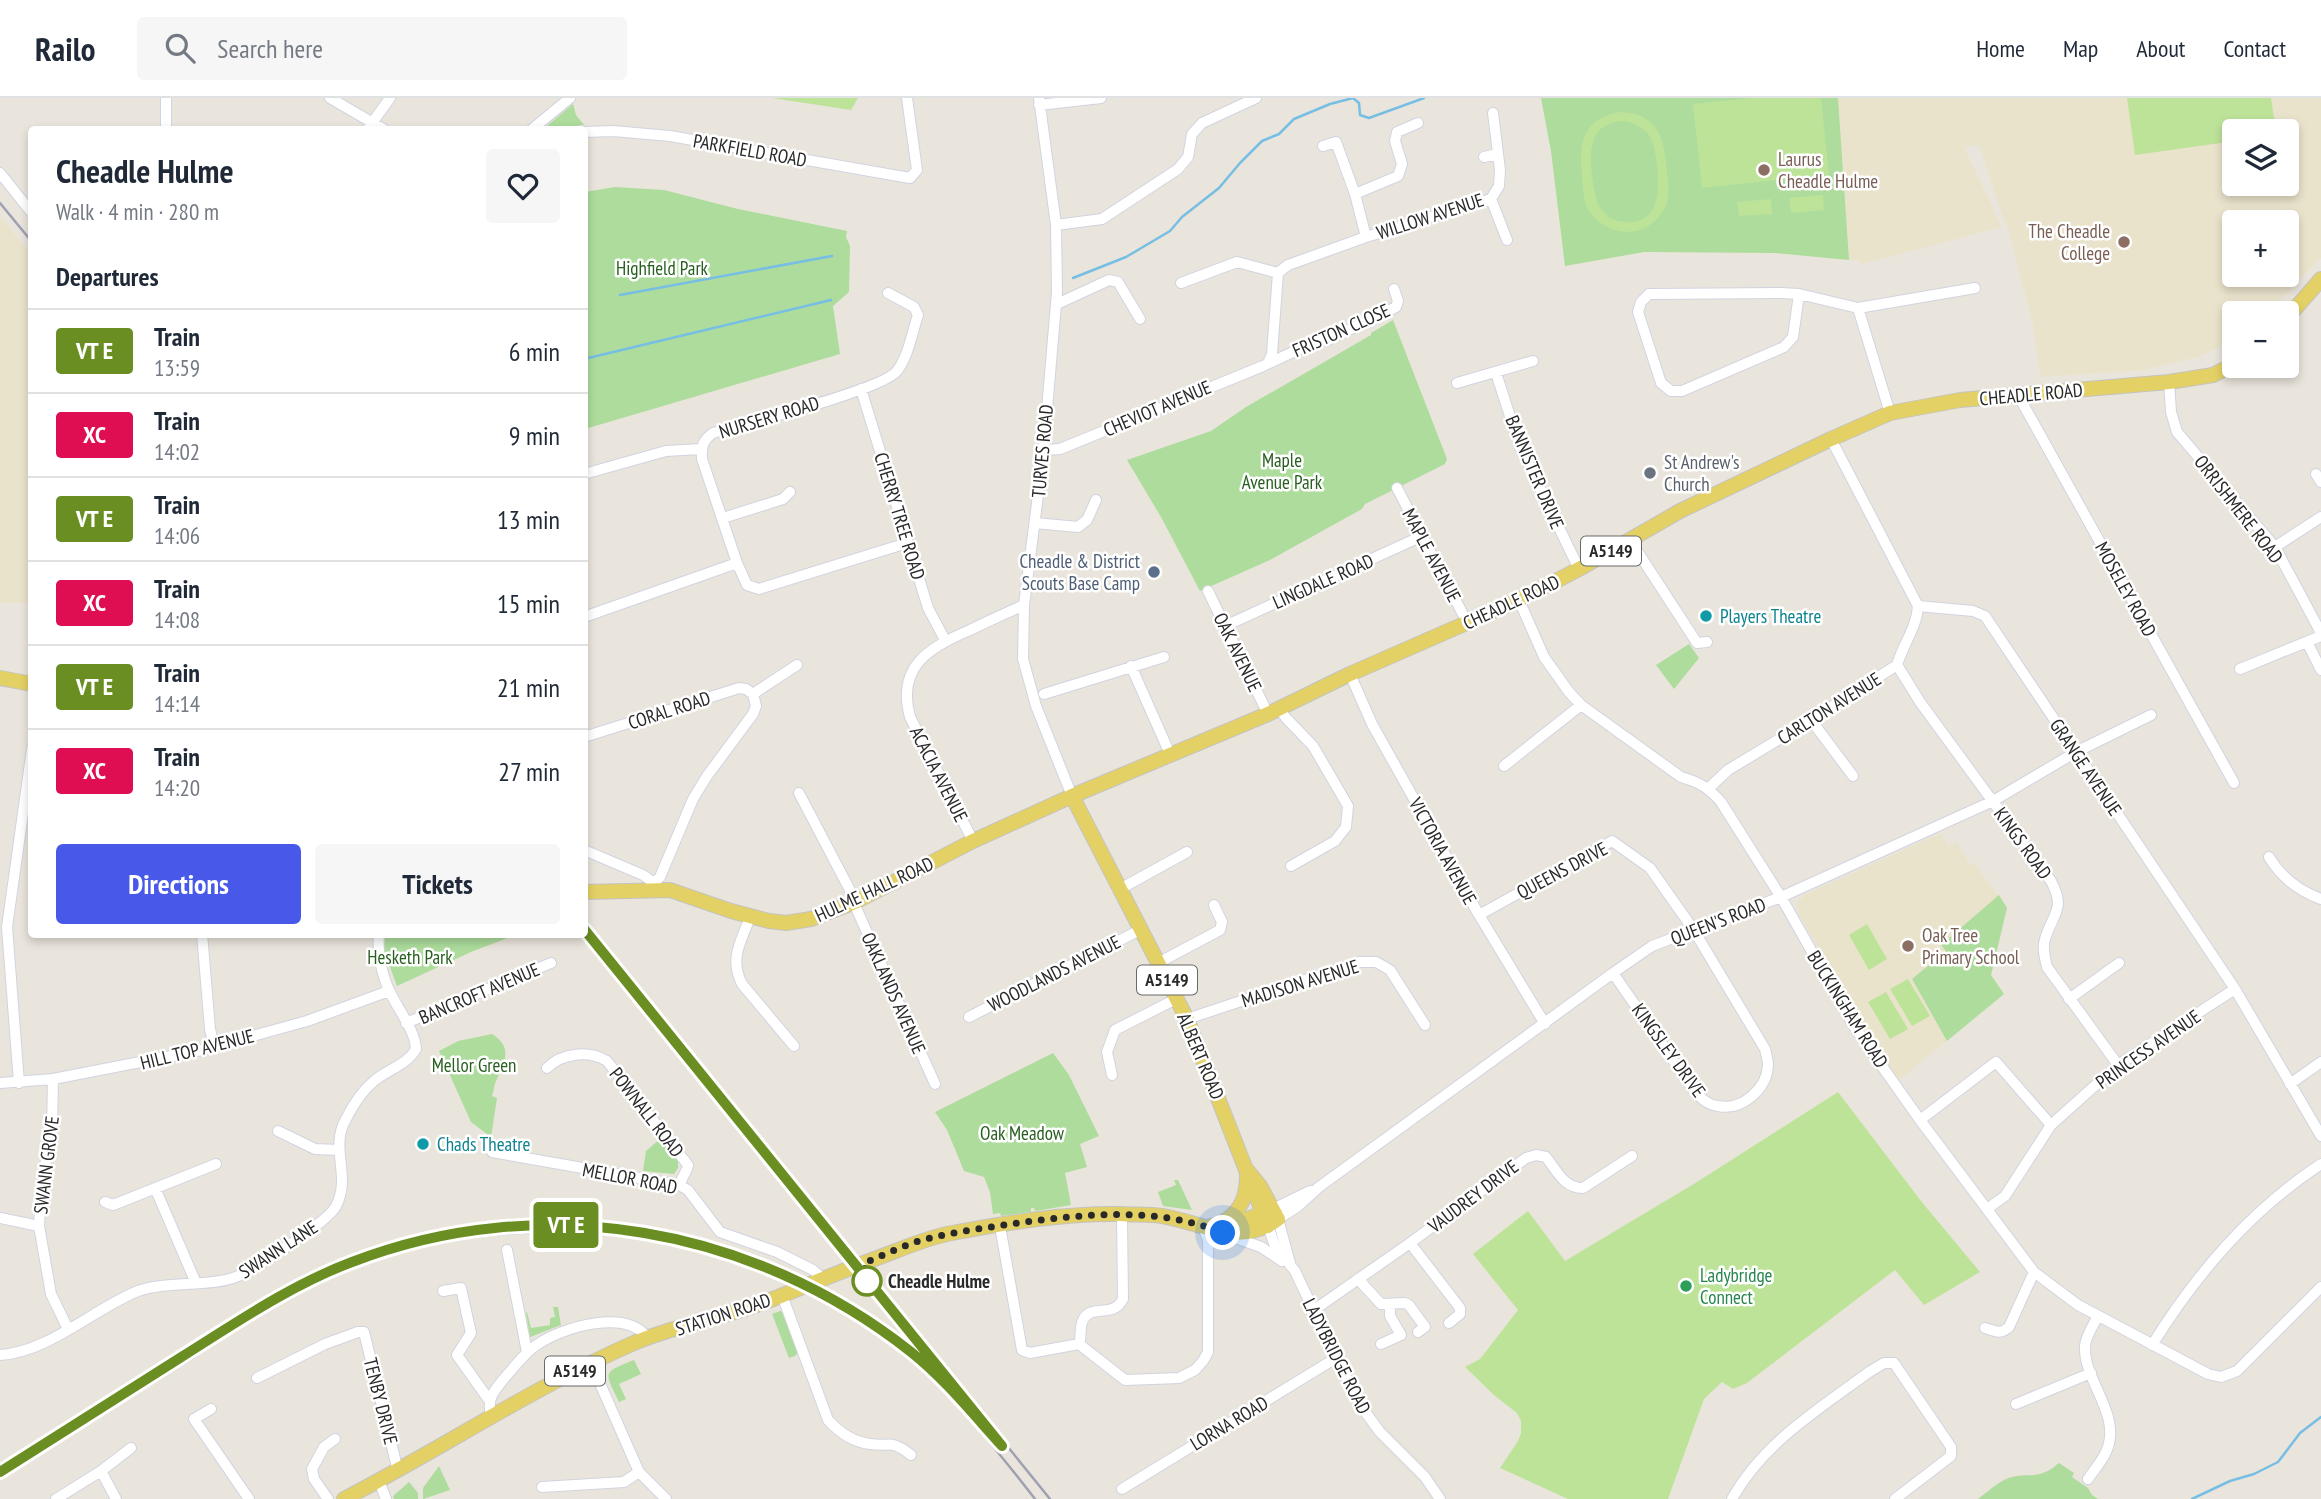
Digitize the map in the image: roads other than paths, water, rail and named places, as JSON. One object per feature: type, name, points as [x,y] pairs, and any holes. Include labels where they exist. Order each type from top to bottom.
[{"type":"main road","points":[[2299,304],[2321,279]]},
{"type":"main road","name":"CHEADLE ROAD","points":[[1072,796],[1274,711],[1350,674],[1519,600],[1680,511],[1890,413],[1960,400],[2169,382],[2213,375],[2222,370]]},
{"type":"main road","points":[[0,678],[28,683]]},
{"type":"main road","name":"HULME HALL ROAD","points":[[588,892],[654,886],[750,917],[786,923],[800,922],[831,913],[855,902],[970,835],[1072,796]]},
{"type":"main road","name":"ALBERT ROAD","points":[[1072,796],[1186,1019],[1247,1170],[1271,1217]]},
{"type":"main road","points":[[1212,1228],[1237,1212],[1247,1189],[1247,1170]]},
{"type":"main road","name":"STATION ROAD","points":[[344,1499],[591,1363],[648,1338],[782,1295],[916,1242],[1000,1226],[1087,1215],[1160,1216],[1212,1228],[1271,1217]]},
{"type":"street","points":[[166,98],[166,126]]},
{"type":"street","points":[[330,98],[369,126],[390,98]]},
{"type":"street","points":[[536,126],[570,98]]},
{"type":"street","name":"PARKFIELD ROAD","points":[[588,132],[613,131],[670,136],[904,178],[914,175],[916,165],[907,98]]},
{"type":"street","points":[[1039,101],[1101,98]]},
{"type":"street","points":[[1056,225],[1102,219],[1178,169],[1188,157],[1192,134],[1202,123],[1256,98]]},
{"type":"street","name":"TURVES ROAD","points":[[1039,101],[1056,225],[1057,304],[1024,605],[1023,659],[1035,706],[1072,796]]},
{"type":"street","name":"WILLOW AVENUE","points":[[1278,273],[1288,265],[1366,237],[1490,199],[1499,186],[1500,170],[1493,113]]},
{"type":"street","points":[[1355,194],[1398,176],[1402,164],[1395,141],[1397,132],[1418,123]]},
{"type":"street","name":"WILLOW AVENUE","points":[[1323,146],[1336,142],[1355,194],[1366,237]]},
{"type":"street","points":[[1484,157],[1498,154]]},
{"type":"street","points":[[0,173],[28,208]]},
{"type":"street","points":[[1490,199],[1507,240]]},
{"type":"street","points":[[1181,284],[1237,262],[1278,273],[1272,354],[1269,361]]},
{"type":"street","points":[[1057,304],[1109,280],[1118,282],[1140,319]]},
{"type":"street","points":[[1799,294],[1793,337],[1784,347],[1682,391],[1671,391],[1661,383],[1638,312],[1641,302],[1649,294],[1799,294],[1858,308],[1975,288]]},
{"type":"street","name":"FRISTON CLOSE","points":[[1269,361],[1321,339],[1326,341],[1396,307],[1398,301],[1394,289]]},
{"type":"street","name":"NURSERY ROAD","points":[[737,563],[702,459],[703,442],[713,433],[885,381],[898,370],[918,316],[914,307],[888,293]]},
{"type":"street","points":[[1858,308],[1890,413]]},
{"type":"street","name":"CHEVIOT AVENUE","points":[[1043,450],[1060,449],[1263,366],[1269,361]]},
{"type":"street","points":[[1457,383],[1533,361]]},
{"type":"street","name":"BANNISTER DRIVE","points":[[1496,373],[1520,447],[1579,569]]},
{"type":"street","name":"ORRISHMERE ROAD","points":[[2169,382],[2171,412],[2178,432],[2275,547],[2321,634]]},
{"type":"street","name":"CHERRY TREE ROAD","points":[[861,389],[928,608],[945,640]]},
{"type":"street","name":"MOSELEY ROAD","points":[[2018,395],[2234,783]]},
{"type":"street","points":[[1830,439],[1918,606]]},
{"type":"street","points":[[588,473],[666,451],[701,449]]},
{"type":"street","name":"MAPLE AVENUE","points":[[1397,488],[1467,622]]},
{"type":"street","points":[[723,518],[783,499],[790,492]]},
{"type":"street","points":[[1035,523],[1078,527],[1087,520],[1096,500]]},
{"type":"street","points":[[2275,547],[2321,517]]},
{"type":"street","name":"LINGDALE ROAD","points":[[1225,626],[1422,536]]},
{"type":"street","points":[[1630,540],[1697,643],[1707,642]]},
{"type":"street","points":[[588,616],[737,563],[747,585],[760,589],[907,543]]},
{"type":"street","name":"OAK AVENUE","points":[[1208,591],[1274,711],[1286,718],[1313,746],[1348,806],[1346,827],[1335,841],[1291,866]]},
{"type":"street","name":"BUCKINGHAM ROAD","points":[[1519,600],[1544,657],[1581,705],[1681,777],[1709,788],[1721,802],[1781,897],[1854,1028],[2034,1272],[2059,1293],[2098,1316],[2208,1374],[2221,1377],[2237,1371],[2321,1287]]},
{"type":"street","name":"ACACIA AVENUE","points":[[970,835],[914,727],[907,706],[907,684],[915,666],[926,653],[945,640],[1024,605]]},
{"type":"street","name":"CARLTON AVENUE","points":[[1709,788],[1728,769],[1897,665],[1917,620],[1918,606]]},
{"type":"street","name":"GRANGE AVENUE","points":[[1918,606],[1973,611],[1984,616],[2235,989],[2321,1136]]},
{"type":"street","points":[[2240,669],[2321,634]]},
{"type":"street","points":[[2307,642],[2321,670]]},
{"type":"street","points":[[1044,694],[1164,657]]},
{"type":"street","points":[[588,852],[643,875],[654,886],[693,799],[753,714],[756,706],[753,694],[797,665]]},
{"type":"street","name":"KINGS ROAD","points":[[1897,665],[1920,702],[2058,893],[2059,905],[2044,941],[2047,967],[2118,1065]]},
{"type":"street","points":[[1131,666],[1170,754]]},
{"type":"street","name":"VICTORIA AVENUE","points":[[1350,674],[1372,724],[1479,915],[1545,1024]]},
{"type":"street","name":"CORAL ROAD","points":[[588,736],[738,688],[753,694]]},
{"type":"street","points":[[1504,766],[1581,705]]},
{"type":"street","name":"QUEEN'S ROAD","points":[[1271,1217],[1319,1187],[1652,946],[1781,897],[1993,801],[2076,752],[2151,715]]},
{"type":"street","points":[[1811,720],[1853,776]]},
{"type":"street","points":[[19,1083],[7,927],[28,777]]},
{"type":"street","name":"OAKLANDS AVENUE","points":[[799,793],[855,902],[935,1084]]},
{"type":"street","name":"QUEENS DRIVE","points":[[1479,915],[1612,841],[1650,868],[1693,929]]},
{"type":"street","points":[[1120,889],[1187,852]]},
{"type":"street","points":[[2269,857],[2278,872],[2297,887],[2321,899]]},
{"type":"street","points":[[1158,963],[1220,930],[1222,922],[1214,905]]},
{"type":"street","points":[[750,917],[736,956],[737,974],[741,984],[794,1046]]},
{"type":"street","name":"KINGSLEY DRIVE","points":[[1613,973],[1695,1092],[1706,1102],[1720,1107],[1746,1101],[1758,1091],[1765,1079],[1768,1064],[1765,1049],[1693,929]]},
{"type":"street","name":"WOODLANDS AVENUE","points":[[969,1017],[1140,930]]},
{"type":"street","points":[[202,938],[214,1047]]},
{"type":"street","name":"SWANN LANE","points":[[0,1355],[26,1351],[141,1290],[233,1278],[307,1234],[336,1208],[343,1183],[339,1150],[340,1129],[364,1091],[375,1080],[414,1053],[414,1038],[389,991],[378,948],[379,938]]},
{"type":"street","name":"MADISON AVENUE","points":[[1186,1019],[1359,962],[1376,962],[1390,970],[1425,1025]]},
{"type":"street","name":"BANCROFT AVENUE","points":[[406,1023],[551,963]]},
{"type":"street","points":[[2068,999],[2119,963]]},
{"type":"street","name":"PRINCESS AVENUE","points":[[1987,1209],[2005,1196],[2051,1125],[2118,1065],[2235,989]]},
{"type":"street","name":"HILL TOP AVENUE","points":[[0,1083],[19,1083],[103,1071],[214,1047],[307,1021],[389,991]]},
{"type":"street","points":[[1099,1039],[1176,999]]},
{"type":"street","points":[[1112,1075],[1107,1052],[1115,1030]]},
{"type":"street","name":"POWNALL ROAD","points":[[547,1068],[555,1059],[582,1054],[598,1056],[607,1061],[688,1164],[679,1185]]},
{"type":"street","points":[[1920,1120],[1996,1062],[2051,1125]]},
{"type":"street","points":[[2290,1083],[2321,1062]]},
{"type":"street","name":"SWANN GROVE","points":[[53,1079],[52,1129],[42,1181],[39,1226],[51,1294],[68,1329]]},
{"type":"street","points":[[278,1131],[315,1149],[339,1150]]},
{"type":"street","name":"MELLOR ROAD","points":[[492,1152],[679,1185],[688,1190],[720,1231],[777,1252],[813,1270],[822,1278]]},
{"type":"street","name":"VAUDREY DRIVE","points":[[1314,1310],[1526,1157],[1546,1157],[1563,1181],[1573,1188],[1583,1188],[1632,1156]]},
{"type":"street","points":[[105,1202],[113,1205],[216,1164]]},
{"type":"street","points":[[2152,1346],[2176,1306],[2230,1240],[2269,1202],[2321,1164]]},
{"type":"street","points":[[155,1188],[196,1283]]},
{"type":"street","points":[[1079,1344],[1086,1315],[1113,1309],[1122,1299],[1122,1214]]},
{"type":"street","name":"ALBERT ROAD","points":[[1271,1217],[1275,1246],[1293,1267]]},
{"type":"street","points":[[0,1219],[39,1226]]},
{"type":"street","points":[[1000,1226],[1020,1348],[1030,1353],[1079,1344],[1125,1380],[1179,1378],[1195,1370],[1208,1352],[1208,1240],[1212,1228]]},
{"type":"street","name":"A5149","points":[[1212,1228],[1261,1247],[1293,1267]]},
{"type":"street","points":[[1410,1243],[1460,1308],[1460,1314],[1449,1323]]},
{"type":"street","points":[[507,1250],[527,1352]]},
{"type":"street","name":"LADYBRIDGE ROAD","points":[[1293,1267],[1336,1359],[1373,1425],[1425,1476],[1440,1499]]},
{"type":"street","points":[[1985,1328],[1998,1333],[2008,1327],[2034,1272]]},
{"type":"street","points":[[1358,1279],[1377,1301],[1385,1305],[1401,1302],[1409,1305],[1425,1326],[1418,1332]]},
{"type":"street","points":[[443,1291],[461,1288],[471,1333],[457,1355],[489,1400]]},
{"type":"street","points":[[782,1295],[828,1420],[853,1440],[867,1444],[894,1444],[911,1455]]},
{"type":"street","points":[[1381,1344],[1401,1335],[1390,1316],[1390,1305]]},
{"type":"street","points":[[2088,1479],[2106,1451],[2109,1439],[2108,1417],[2091,1373],[2085,1347],[2086,1338],[2098,1316]]},
{"type":"street","points":[[492,1418],[489,1400],[527,1352],[551,1337],[571,1328],[617,1322],[634,1325],[648,1338]]},
{"type":"street","name":"TENBY DRIVE","points":[[257,1378],[325,1344],[367,1331],[398,1471]]},
{"type":"street","name":"LORNA ROAD","points":[[1122,1489],[1336,1359]]},
{"type":"street","points":[[591,1363],[639,1472],[666,1499]]},
{"type":"street","points":[[1732,1499],[1752,1469],[1775,1443],[1869,1372],[1884,1363],[1894,1363],[1951,1447],[1951,1456],[1895,1499]]},
{"type":"street","points":[[2017,1404],[2091,1373]]},
{"type":"street","points":[[211,1409],[194,1419],[249,1499]]},
{"type":"street","points":[[328,1499],[314,1479],[312,1469],[324,1447],[335,1439]]},
{"type":"street","points":[[56,1499],[131,1448]]},
{"type":"street","points":[[100,1471],[116,1499]]},
{"type":"street","points":[[542,1487],[624,1482],[639,1472]]},
{"type":"street","points":[[379,1481],[386,1499]]},
{"type":"waterway","points":[[1073,278],[1126,257],[1170,231],[1182,217],[1219,188],[1262,141],[1279,134],[1294,119],[1353,98],[1359,103],[1360,115],[1369,118],[1424,98]]},
{"type":"waterway","points":[[620,295],[832,256]]},
{"type":"waterway","points":[[588,358],[831,300]]},
{"type":"waterway","points":[[2192,1499],[2278,1462],[2300,1433],[2321,1417]]},
{"type":"railway","points":[[0,203],[28,237]]},
{"type":"railway","points":[[588,927],[1050,1499]]},
{"type":"railway","points":[[0,1478],[248,1321],[336,1275],[381,1257],[431,1244],[482,1236],[539,1232],[652,1240],[708,1253],[761,1270],[813,1293],[862,1322],[919,1364],[970,1419],[1035,1499]]},
{"type":"train","points":[[0,1472],[245,1316],[351,1262],[400,1245],[453,1233],[540,1225],[620,1229],[698,1243],[801,1283],[868,1321],[912,1352],[1002,1446],[588,934]]},
{"type":"place","name":"Laurus Cheadle Hulme","points":[[1764,170]]},
{"type":"place","name":"The Cheadle College","points":[[2124,242]]},
{"type":"place","name":"St Andrew's Church","points":[[1650,473]]},
{"type":"place","name":"Cheadle & District Scouts Base Camp","points":[[1154,572]]},
{"type":"place","name":"Players Theatre","points":[[1706,616]]},
{"type":"place","name":"Oak Tree Primary School","points":[[1908,946]]},
{"type":"place","name":"Chads Theatre","points":[[423,1144]]},
{"type":"place","name":"Cheadle Hulme","points":[[867,1281]]},
{"type":"place","name":"Ladybridge Connect","points":[[1686,1286]]},
{"type":"park label","name":"Highfield Park","points":[[662,268]]},
{"type":"park label","name":"Maple Avenue Park","points":[[1282,471]]},
{"type":"park label","name":"Hesketh Park","points":[[410,957]]},
{"type":"park label","name":"Mellor Green","points":[[474,1065]]},
{"type":"park label","name":"Oak Meadow","points":[[1022,1133]]}]
